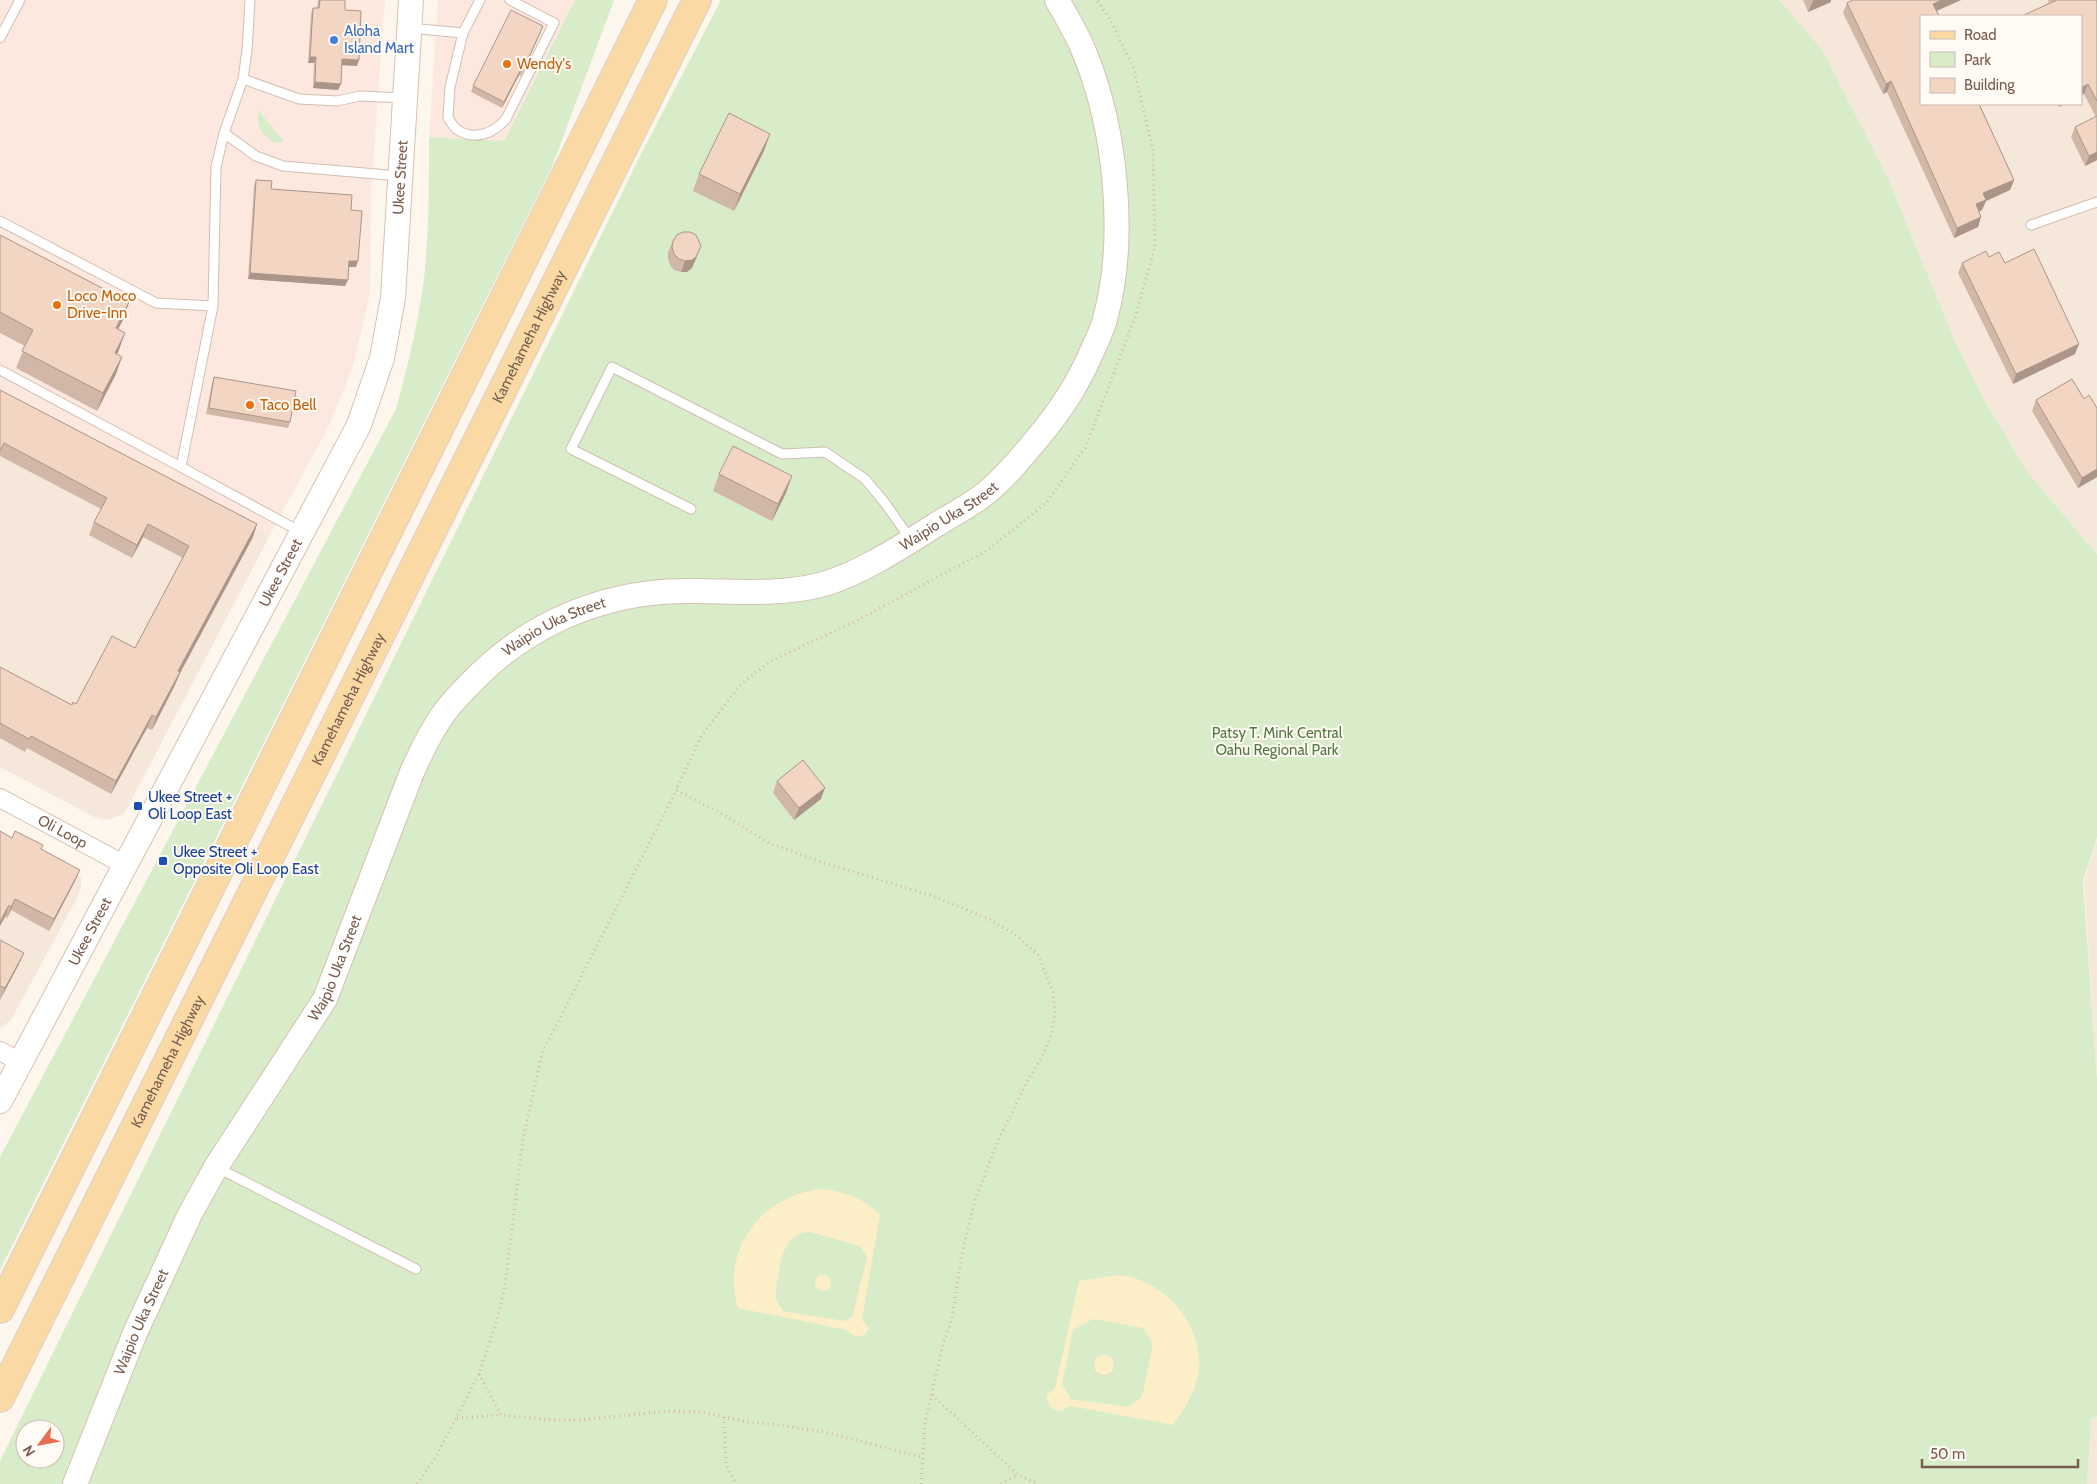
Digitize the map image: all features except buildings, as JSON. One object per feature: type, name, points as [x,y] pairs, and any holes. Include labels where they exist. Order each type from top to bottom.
[{"type":"main road","points":[[0,1309],[653,0]]},
{"type":"main road","name":"Kamehameha Highway","points":[[0,1398],[697,0]]},
{"type":"street","name":"Ukee Street","points":[[0,1101],[359,425],[382,358],[393,298],[411,0]]},
{"type":"street","name":"Waipio Uka Street","points":[[75,1484],[135,1332],[190,1214],[216,1167],[325,998],[412,772],[425,744],[445,710],[504,651],[539,628],[600,602],[661,592],[770,592],[821,585],[863,568],[986,493],[1028,451],[1060,412],[1083,371],[1105,321],[1115,269],[1113,166],[1102,108],[1085,54],[1057,2]]},
{"type":"street","name":"Oli Loop","points":[[0,798],[126,865]]},
{"type":"street","points":[[0,1051],[21,1062]]},
{"type":"lane","points":[[0,38],[20,0]]},
{"type":"lane","points":[[181,467],[213,306],[216,167],[224,133],[243,79],[250,0]]},
{"type":"lane","points":[[480,0],[463,33],[450,87],[448,118],[457,130],[470,135],[487,134],[498,129],[506,119],[554,23],[510,0]]},
{"type":"lane","points":[[409,28],[463,33]]},
{"type":"lane","points":[[243,79],[299,99],[337,101],[360,96],[405,98]]},
{"type":"lane","points":[[224,133],[256,156],[283,166],[400,176]]},
{"type":"lane","points":[[2031,225],[2097,202]]},
{"type":"lane","points":[[0,221],[156,303],[213,306]]},
{"type":"lane","points":[[691,509],[571,448],[612,368],[782,454],[824,452],[865,479],[885,503],[911,540]]},
{"type":"lane","points":[[0,370],[303,533]]},
{"type":"lane","points":[[216,1167],[416,1269]]},
{"type":"path","points":[[417,1484],[434,1460],[479,1374],[496,1323],[505,1286],[523,1139],[542,1053],[676,790],[700,738],[741,684],[771,661],[856,621],[988,550],[1046,503],[1084,448],[1134,320],[1155,247],[1153,150],[1133,66],[1098,0]]},
{"type":"path","points":[[676,790],[724,815],[767,842],[818,861],[936,897],[989,919],[1017,936],[1038,955],[1053,992],[1055,1012],[1052,1033],[1042,1057],[1026,1082],[1001,1135],[975,1200],[962,1253],[952,1319],[943,1344],[925,1423],[921,1484]]},
{"type":"path","points":[[479,1374],[501,1415]]},
{"type":"path","points":[[932,1395],[1018,1475],[1039,1484]]},
{"type":"path","points":[[457,1418],[501,1415],[553,1420],[580,1420],[670,1411],[702,1412],[747,1422],[825,1432],[922,1457]]},
{"type":"path","points":[[724,1417],[726,1465],[736,1484]]},
{"type":"path","points":[[1001,1484],[1018,1475]]},
{"type":"shaded area","points":[[0,0],[385,0],[371,192],[370,293],[353,366],[328,428],[270,535],[0,393]]},
{"type":"shaded area","points":[[438,0],[575,0],[504,142],[429,137]]},
{"type":"shaded area","points":[[1779,0],[2097,0],[2097,554],[2028,473],[1985,401],[1956,344],[1888,178],[1823,51]]},
{"type":"shaded area","points":[[0,393],[270,535],[130,803],[123,814],[107,820],[94,817],[0,767]]},
{"type":"shaded area","points":[[0,831],[74,871],[81,878],[81,887],[78,896],[11,1020],[0,1028]]},
{"type":"shaded area","points":[[2097,840],[2097,1080],[2084,881]]},
{"type":"shaded area","points":[[2097,1417],[2097,1484],[2087,1484],[2091,1419]]},
{"type":"green space","points":[[575,0],[614,0],[552,167],[0,1270],[0,1157],[396,409],[419,312],[424,279],[428,226],[429,137],[504,141]]},
{"type":"green space","name":"Patsy T. Mink Central Oahu Regional Park","points":[[721,0],[1778,0],[1823,51],[1888,178],[1956,344],[1985,401],[2028,473],[2097,554],[2097,838],[2083,881],[2097,1080],[2097,1417],[2091,1419],[2087,1484],[0,1484],[0,1461],[15,1430],[15,1469],[65,1469],[65,1419],[21,1419],[642,152]]},
{"type":"green space","points":[[259,111],[284,142],[275,143],[260,130],[258,125]]},
{"type":"sand","points":[[821,1189],[846,1194],[867,1204],[880,1215],[862,1320],[869,1328],[862,1336],[853,1335],[847,1330],[738,1308],[734,1286],[735,1266],[741,1246],[751,1229],[764,1214],[781,1202],[800,1193]],"holes":[[[810,1232],[860,1246],[867,1257],[852,1317],[845,1321],[783,1311],[775,1298],[782,1256],[786,1246],[792,1239],[800,1234]]]},
{"type":"sand","points":[[820,1275],[826,1275],[831,1280],[829,1289],[820,1291],[815,1286],[815,1280]]},
{"type":"sand","points":[[1119,1275],[1134,1278],[1162,1292],[1183,1314],[1191,1328],[1196,1343],[1199,1367],[1192,1394],[1173,1425],[1071,1406],[1059,1411],[1050,1406],[1047,1401],[1047,1395],[1055,1388],[1079,1281]],"holes":[[[1093,1319],[1143,1328],[1153,1343],[1142,1397],[1129,1407],[1071,1399],[1062,1384],[1073,1330]]]},
{"type":"sand","points":[[1104,1355],[1111,1358],[1114,1365],[1111,1372],[1104,1375],[1097,1372],[1094,1365],[1097,1358]]},
{"type":"place","name":"Aloha Island Mart","points":[[334,40]]},
{"type":"place","name":"Wendy's","points":[[507,64]]},
{"type":"place","name":"Loco Moco Drive-Inn","points":[[57,305]]},
{"type":"place","name":"Taco Bell","points":[[250,405]]},
{"type":"place","name":"Ukee Street + Oli Loop East","points":[[138,806]]},
{"type":"place","name":"Ukee Street + Opposite Oli Loop East","points":[[163,861]]}]
